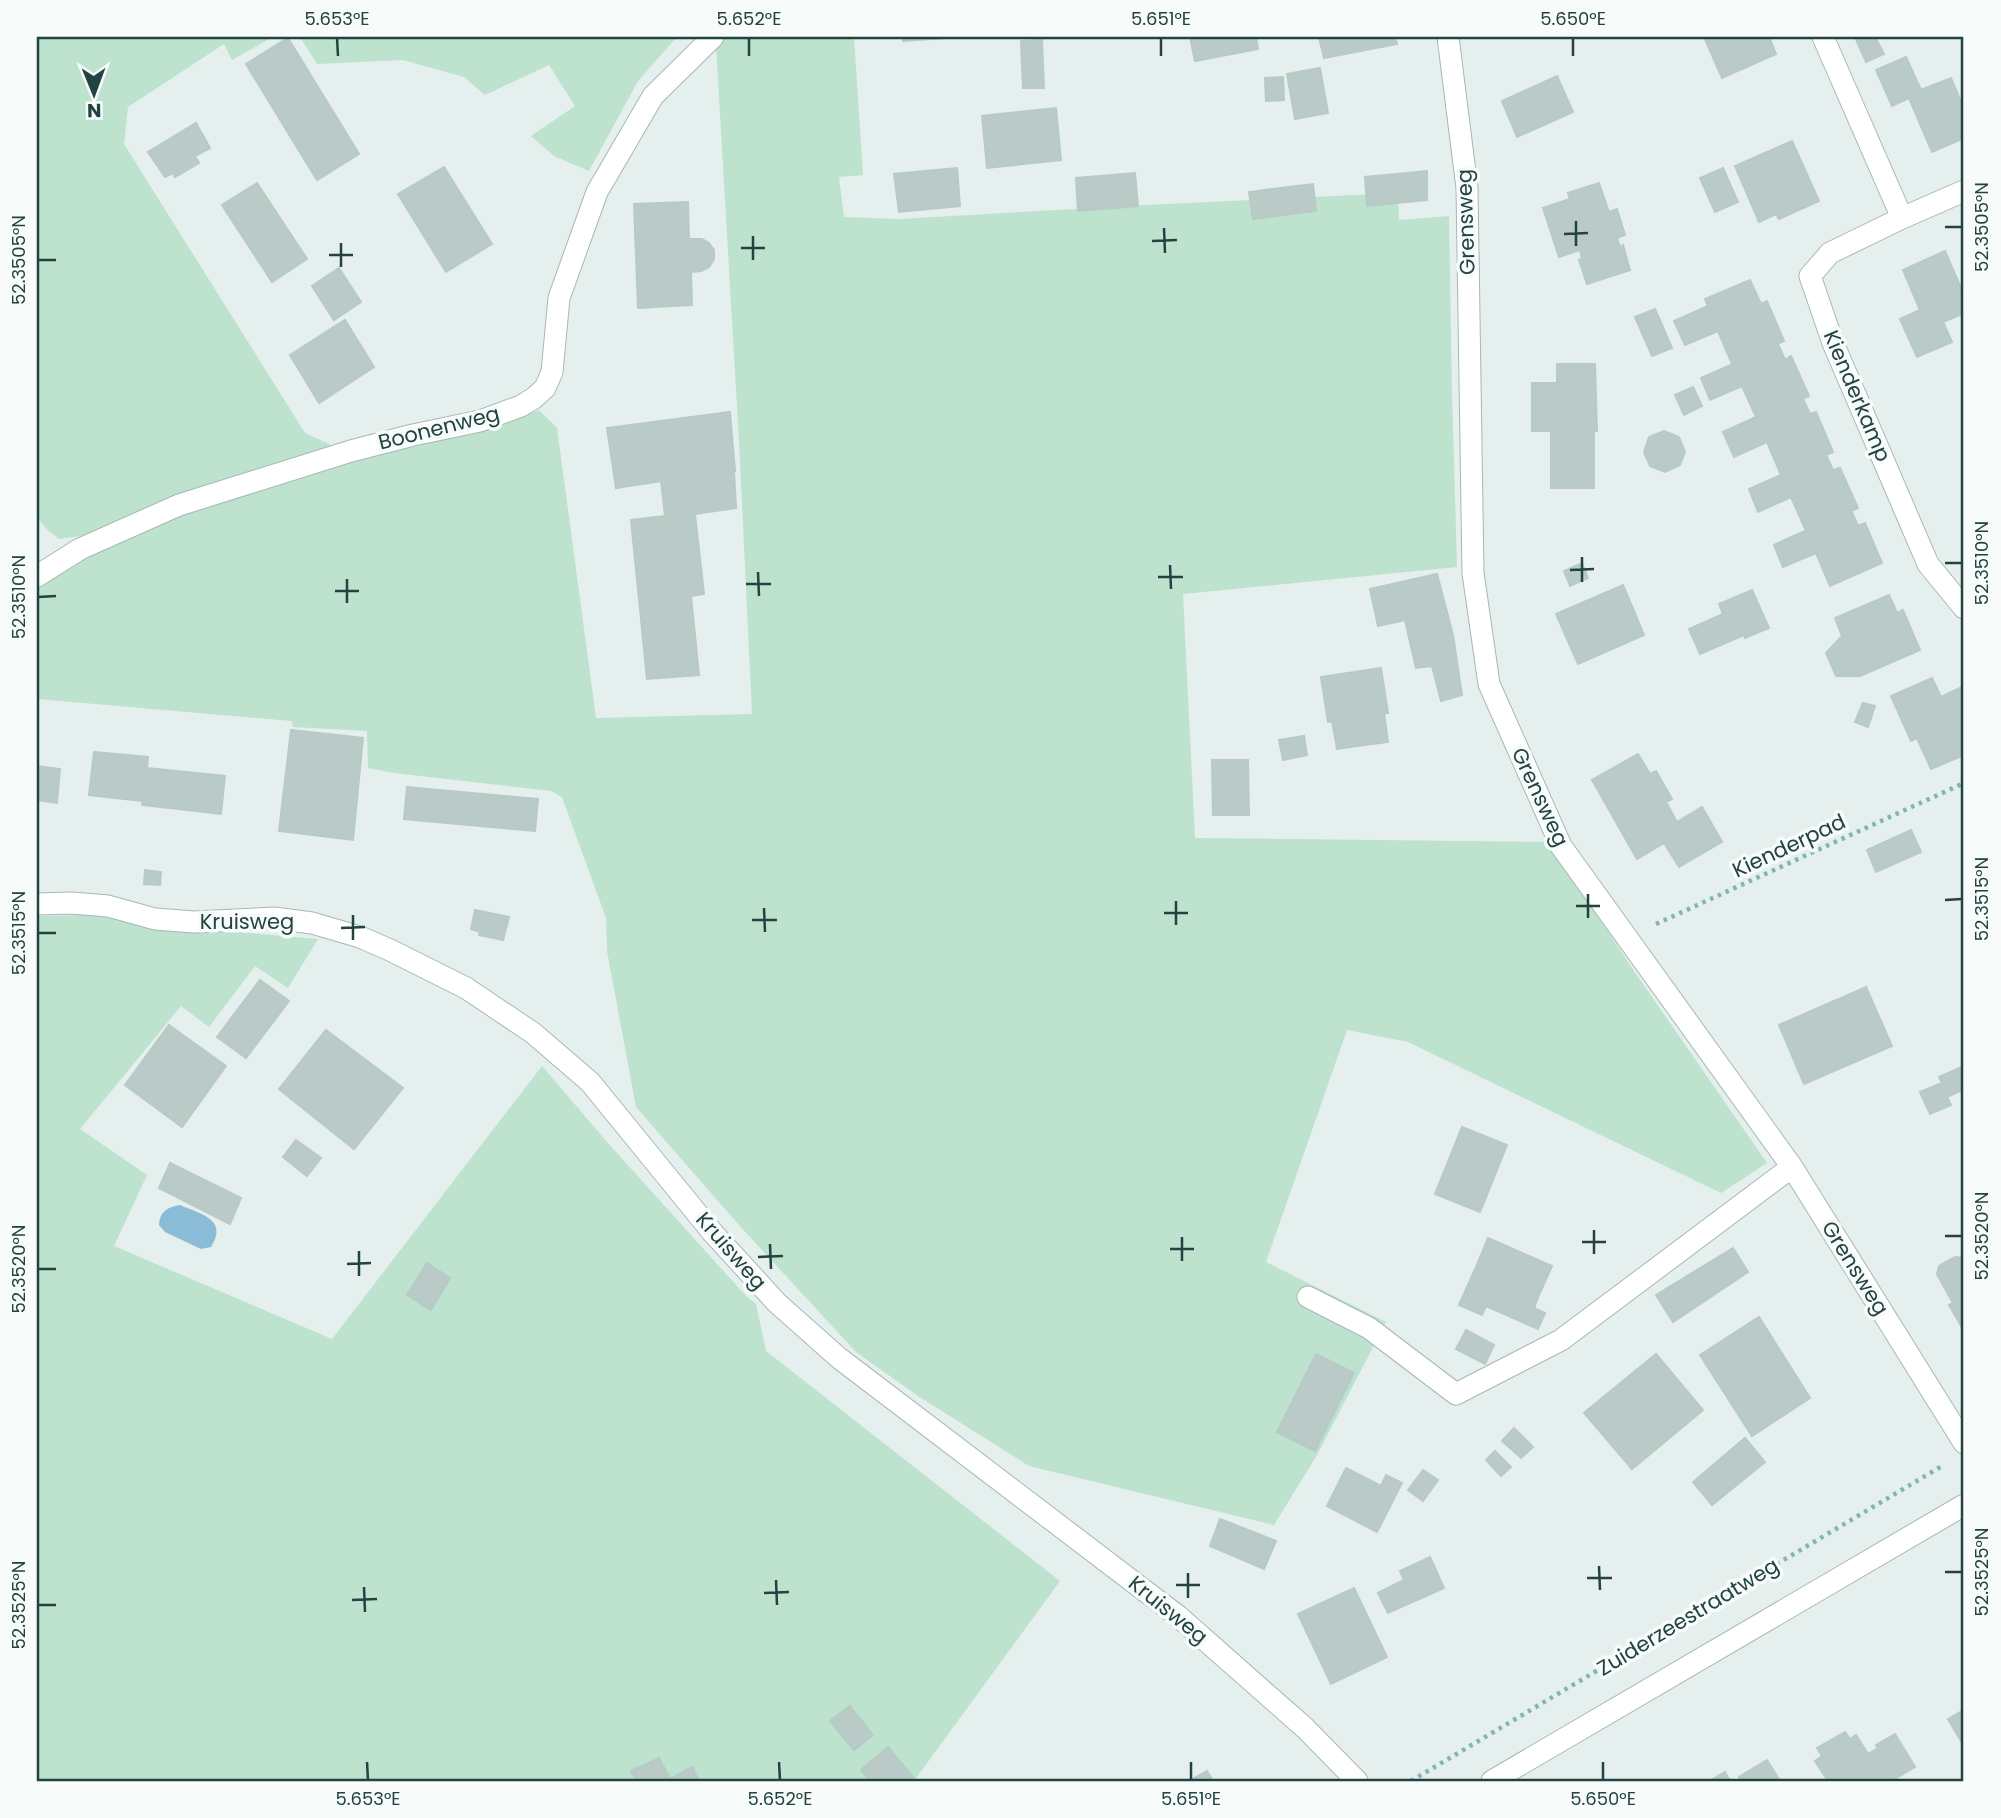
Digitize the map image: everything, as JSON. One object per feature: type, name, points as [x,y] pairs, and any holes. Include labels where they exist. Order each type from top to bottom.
[{"type":"street","name":"Boonenweg","points":[[39,566],[179,505],[351,451],[480,421],[521,406],[534,398],[545,388],[552,372],[559,298],[597,192],[653,96],[713,37]]},
{"type":"street","name":"Grensweg","points":[[1448,37],[1467,188],[1473,573],[1489,684],[1561,846],[1792,1167],[1958,1452]]},
{"type":"street","points":[[1823,37],[1902,218]]},
{"type":"street","name":"Kienderkamp","points":[[1964,191],[1830,253],[1810,276],[1833,343],[1928,564],[1964,608]]},
{"type":"street","name":"Kruisweg","points":[[37,904],[108,906],[155,919],[194,922],[274,918],[312,923],[360,937],[466,988],[533,1033],[590,1082],[713,1233],[797,1322],[838,1358],[1178,1616],[1305,1728],[1357,1781]]},
{"type":"street","points":[[1308,1297],[1369,1328],[1456,1394],[1561,1340],[1792,1167]]},
{"type":"street","name":"Zuiderzeestraatweg","points":[[1492,1781],[1964,1505]]},
{"type":"path","name":"Kienderpad","points":[[1627,937],[1964,783]]},
{"type":"path","name":"Zuiderzeestraatweg","points":[[1411,1781],[1958,1452]]},
{"type":"green space","points":[[37,37],[273,37],[232,60],[224,44],[128,107],[124,144],[305,433],[329,444],[332,450],[88,535],[59,539],[41,522],[37,515]]},
{"type":"green space","points":[[300,37],[677,37],[638,81],[589,171],[554,156],[531,136],[575,106],[549,65],[485,95],[464,77],[403,60],[317,64]]},
{"type":"green space","points":[[724,37],[854,37],[863,175],[839,177],[844,217],[899,219],[1398,193],[1399,220],[1449,216],[1457,567],[1183,594],[1195,838],[1549,842],[1636,974],[1767,1163],[1721,1193],[1408,1042],[1347,1030],[1266,1262],[1386,1322],[1317,1455],[1274,1525],[1029,1466],[918,1396],[856,1352],[739,1225],[636,1107],[607,951],[606,918],[562,797],[551,791],[368,768],[367,731],[293,727],[292,721],[37,699],[37,587],[78,558],[174,516],[371,454],[512,420],[539,410],[557,428],[596,718],[752,714],[716,45]]},
{"type":"green space","points":[[37,916],[109,917],[161,931],[215,930],[318,939],[288,988],[255,966],[209,1027],[181,1006],[80,1129],[147,1175],[114,1246],[332,1339],[542,1066],[607,1142],[756,1304],[766,1351],[1060,1581],[914,1781],[37,1781]]},
{"type":"water","points":[[180,1205],[203,1215],[214,1224],[217,1230],[216,1238],[211,1247],[201,1249],[165,1232],[159,1225],[165,1210]]},
{"type":"building","points":[[902,37],[962,37],[903,41]]},
{"type":"building","points":[[1190,37],[1256,37],[1258,49],[1195,61]]},
{"type":"building","points":[[1319,37],[1395,37],[1397,44],[1324,58]]},
{"type":"building","points":[[1704,37],[1769,37],[1776,54],[1722,78]]},
{"type":"building","points":[[1855,37],[1875,37],[1884,54],[1866,62]]},
{"type":"building","points":[[288,38],[359,154],[317,180],[246,64]]},
{"type":"building","points":[[1042,40],[1044,88],[1023,88],[1021,41]]},
{"type":"building","points":[[1906,57],[1921,90],[1951,78],[1964,109],[1964,138],[1932,152],[1909,98],[1892,106],[1876,70]]},
{"type":"building","points":[[1320,68],[1328,113],[1295,119],[1287,74]]},
{"type":"building","points":[[1557,76],[1573,112],[1517,137],[1502,101]]},
{"type":"building","points":[[1283,77],[1284,100],[1266,101],[1265,78]]},
{"type":"building","points":[[1056,108],[1061,160],[987,168],[982,116]]},
{"type":"building","points":[[196,123],[210,148],[195,156],[199,163],[175,177],[173,173],[165,177],[148,152]]},
{"type":"building","points":[[1792,141],[1819,201],[1779,219],[1776,214],[1759,222],[1735,166]]},
{"type":"building","points":[[444,167],[492,244],[446,272],[398,194]]},
{"type":"building","points":[[957,168],[960,206],[899,212],[894,174]]},
{"type":"building","points":[[1723,168],[1738,202],[1715,212],[1700,178]]},
{"type":"building","points":[[1427,171],[1427,200],[1367,206],[1365,177]]},
{"type":"building","points":[[1135,173],[1138,206],[1078,211],[1076,178]]},
{"type":"building","points":[[257,183],[307,259],[272,282],[222,205]]},
{"type":"building","points":[[1599,183],[1609,212],[1617,209],[1625,235],[1617,238],[1620,247],[1623,245],[1630,270],[1587,284],[1579,260],[1582,259],[1580,250],[1559,257],[1543,208],[1570,199],[1568,193]]},
{"type":"building","points":[[1313,184],[1316,211],[1253,219],[1249,192]]},
{"type":"building","points":[[688,202],[689,239],[702,239],[709,243],[714,250],[714,259],[709,267],[691,272],[692,305],[638,308],[634,204]]},
{"type":"building","points":[[1945,251],[1964,295],[1964,313],[1943,322],[1952,342],[1917,357],[1900,319],[1920,310],[1903,270]]},
{"type":"building","points":[[339,268],[361,302],[334,320],[312,286]]},
{"type":"building","points":[[1750,280],[1761,304],[1767,301],[1784,341],[1732,364],[1718,331],[1685,345],[1674,321],[1708,306],[1705,299]]},
{"type":"building","points":[[1655,309],[1672,348],[1652,356],[1635,317]]},
{"type":"building","points":[[345,320],[374,367],[319,403],[290,355]]},
{"type":"building","points":[[1778,344],[1785,360],[1791,356],[1809,396],[1724,434],[1723,432],[1756,417],[1742,386],[1710,400],[1701,378]]},
{"type":"building","points":[[1557,364],[1595,364],[1597,431],[1594,431],[1594,488],[1551,488],[1551,431],[1532,431],[1532,383],[1557,383]]},
{"type":"building","points":[[1693,387],[1702,406],[1684,415],[1675,395]]},
{"type":"building","points":[[1803,399],[1810,414],[1816,412],[1833,452],[1781,475],[1767,442],[1734,457],[1724,434]]},
{"type":"building","points":[[730,412],[736,508],[695,514],[704,594],[691,596],[699,675],[647,679],[631,520],[665,516],[661,481],[616,488],[607,428]]},
{"type":"building","points":[[1664,431],[1679,437],[1685,452],[1680,465],[1665,472],[1650,466],[1644,452],[1649,437]]},
{"type":"building","points":[[1826,455],[1833,470],[1840,468],[1858,508],[1806,531],[1791,497],[1758,512],[1749,489]]},
{"type":"building","points":[[1851,510],[1858,526],[1865,523],[1882,563],[1830,586],[1816,553],[1783,567],[1774,545]]},
{"type":"building","points":[[1582,563],[1588,578],[1570,586],[1564,571]]},
{"type":"building","points":[[1437,574],[1453,635],[1462,695],[1441,701],[1432,666],[1416,668],[1405,620],[1378,626],[1370,589]]},
{"type":"building","points":[[1623,585],[1644,635],[1578,664],[1556,614]]},
{"type":"building","points":[[1752,590],[1769,628],[1745,638],[1744,635],[1700,654],[1689,629],[1723,614],[1719,604]]},
{"type":"building","points":[[1889,595],[1897,613],[1903,610],[1920,650],[1860,676],[1836,676],[1826,653],[1842,636],[1835,618]]},
{"type":"building","points":[[1381,668],[1388,713],[1384,713],[1388,742],[1337,749],[1332,721],[1328,722],[1321,677]]},
{"type":"building","points":[[1932,678],[1941,697],[1964,686],[1964,755],[1931,769],[1917,738],[1911,741],[1891,696]]},
{"type":"building","points":[[1863,703],[1875,706],[1868,727],[1855,722]]},
{"type":"building","points":[[291,730],[363,738],[353,840],[279,831]]},
{"type":"building","points":[[1304,736],[1307,755],[1283,760],[1279,740]]},
{"type":"building","points":[[94,752],[148,757],[147,768],[225,776],[221,814],[142,805],[143,801],[89,795]]},
{"type":"building","points":[[1638,754],[1650,774],[1656,771],[1672,799],[1666,802],[1677,822],[1702,807],[1722,842],[1679,867],[1664,843],[1637,859],[1592,780]]},
{"type":"building","points":[[1212,760],[1248,760],[1249,815],[1213,815]]},
{"type":"building","points":[[37,766],[60,769],[57,803],[37,800]]},
{"type":"building","points":[[407,787],[538,799],[535,831],[404,819]]},
{"type":"building","points":[[1911,830],[1921,852],[1876,872],[1867,850]]},
{"type":"building","points":[[145,870],[161,872],[160,885],[144,884]]},
{"type":"building","points":[[475,910],[509,917],[503,940],[479,935],[480,932],[471,929]]},
{"type":"building","points":[[260,980],[289,1001],[270,1026],[241,1005]]},
{"type":"building","points":[[1866,987],[1892,1046],[1804,1084],[1779,1025]]},
{"type":"building","points":[[241,1005],[270,1026],[246,1058],[217,1037]]},
{"type":"building","points":[[169,1025],[226,1066],[182,1127],[125,1085]]},
{"type":"building","points":[[326,1030],[403,1088],[354,1149],[279,1089]]},
{"type":"building","points":[[1964,1066],[1964,1089],[1947,1097],[1951,1105],[1930,1114],[1920,1092],[1942,1083],[1939,1077]]},
{"type":"building","points":[[1462,1127],[1507,1145],[1480,1212],[1435,1194]]},
{"type":"building","points":[[296,1140],[321,1158],[307,1176],[283,1157]]},
{"type":"building","points":[[170,1163],[241,1198],[230,1224],[159,1188]]},
{"type":"building","points":[[1488,1238],[1552,1266],[1539,1295],[1476,1267]]},
{"type":"building","points":[[1733,1248],[1748,1272],[1673,1322],[1656,1295]]},
{"type":"building","points":[[1955,1257],[1963,1258],[1964,1261],[1964,1331],[1949,1305],[1953,1303],[1937,1274],[1939,1266]]},
{"type":"building","points":[[427,1263],[450,1278],[431,1310],[407,1295]]},
{"type":"building","points":[[1476,1267],[1539,1295],[1534,1308],[1545,1313],[1538,1329],[1486,1306],[1482,1315],[1459,1305]]},
{"type":"building","points":[[1759,1317],[1810,1398],[1752,1436],[1700,1355]]},
{"type":"building","points":[[1466,1330],[1494,1345],[1485,1364],[1456,1349]]},
{"type":"building","points":[[1316,1354],[1354,1373],[1315,1451],[1277,1432]]},
{"type":"building","points":[[1656,1354],[1703,1410],[1632,1469],[1584,1413]]},
{"type":"building","points":[[1514,1428],[1533,1447],[1521,1458],[1502,1441]]},
{"type":"building","points":[[1745,1438],[1765,1462],[1712,1505],[1693,1482]]},
{"type":"building","points":[[1495,1451],[1511,1467],[1501,1476],[1486,1460]]},
{"type":"building","points":[[1346,1468],[1381,1486],[1386,1475],[1402,1483],[1377,1532],[1327,1506]]},
{"type":"building","points":[[1423,1470],[1438,1480],[1423,1501],[1408,1490]]},
{"type":"building","points":[[1220,1519],[1276,1541],[1264,1569],[1210,1546]]},
{"type":"building","points":[[1430,1557],[1444,1588],[1388,1613],[1378,1593],[1404,1580],[1400,1571]]},
{"type":"building","points":[[1354,1588],[1387,1657],[1331,1684],[1298,1614]]},
{"type":"building","points":[[850,1706],[873,1735],[854,1750],[830,1721]]},
{"type":"building","points":[[1964,1710],[1964,1746],[1948,1719]]},
{"type":"building","points":[[1845,1732],[1850,1739],[1856,1735],[1868,1754],[1878,1748],[1876,1745],[1895,1734],[1915,1767],[1891,1781],[1828,1781],[1815,1761],[1822,1756],[1817,1748]]},
{"type":"building","points":[[888,1747],[916,1781],[870,1781],[861,1770]]},
{"type":"building","points":[[659,1758],[670,1779],[692,1767],[699,1781],[637,1781],[631,1771]]},
{"type":"building","points":[[1767,1760],[1780,1781],[1741,1781],[1739,1777]]},
{"type":"building","points":[[1207,1771],[1213,1781],[1189,1781]]},
{"type":"building","points":[[1725,1772],[1730,1781],[1710,1781]]}]
